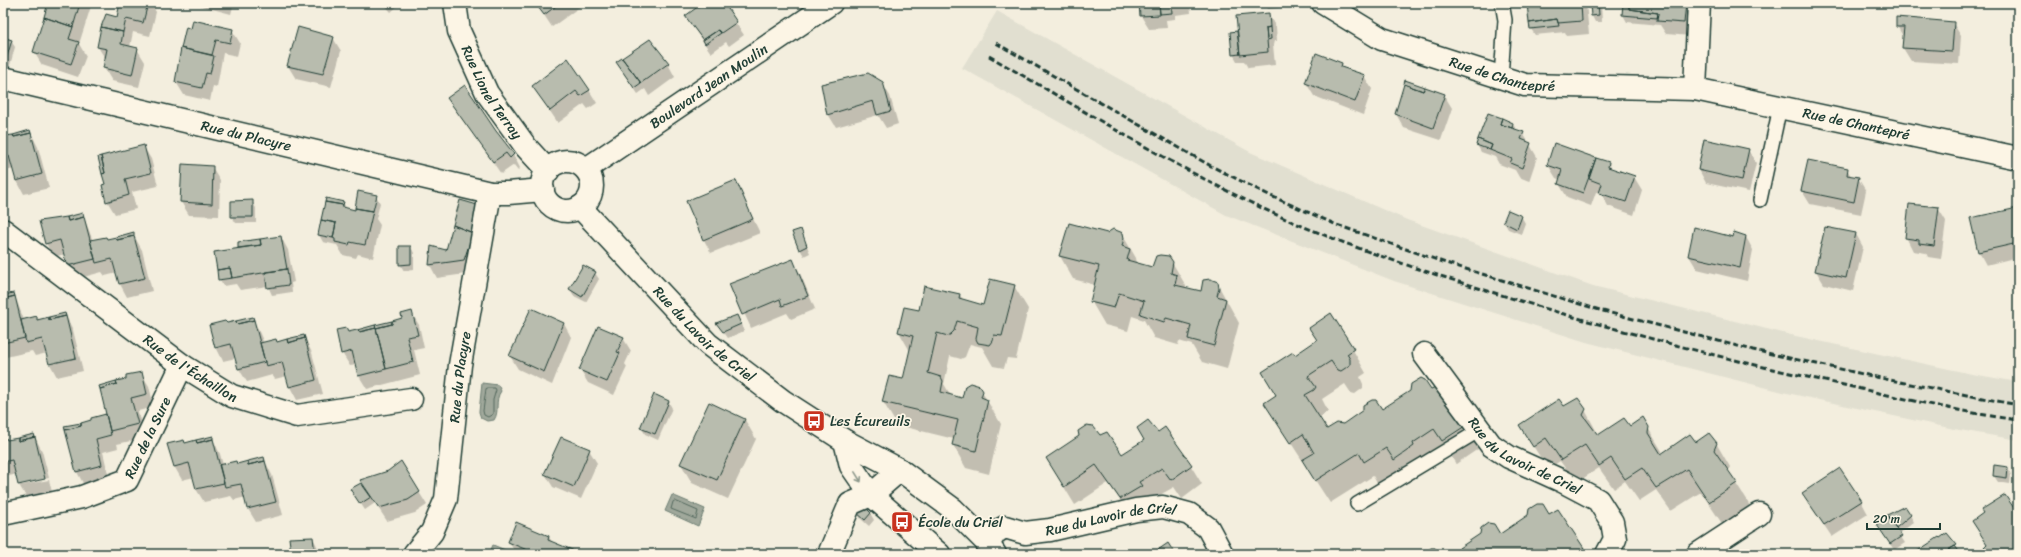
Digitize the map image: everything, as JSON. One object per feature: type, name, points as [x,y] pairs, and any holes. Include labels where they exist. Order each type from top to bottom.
[{"type":"street","name":"Rue Lionel Terray","points":[[455,3],[459,31],[487,93],[526,147],[545,181]]},
{"type":"street","name":"Boulevard Jean Moulin","points":[[586,169],[831,3]]},
{"type":"street","name":"Rue de Chantepré","points":[[1323,3],[1382,39],[1525,85],[1695,89],[2018,158]]},
{"type":"street","points":[[1695,89],[1699,3]]},
{"type":"street","name":"Rue du Placyre","points":[[3,78],[490,192],[508,193],[545,181]]},
{"type":"street","points":[[566,162],[573,162],[586,169],[592,182],[592,190],[590,197],[580,207],[565,211],[557,209],[550,204],[545,181],[553,166],[566,162]]},
{"type":"street","name":"Rue du Placyre","points":[[414,554],[432,532],[446,499],[460,366],[490,192]]},
{"type":"street","name":"Rue du Lavoir de Criel","points":[[580,207],[708,344],[783,401],[845,440],[900,470],[953,509],[992,549]]},
{"type":"street","name":"Rue de l'Échaillon","points":[[3,230],[182,364],[232,396],[297,416],[411,398]]},
{"type":"street","name":"Rue du Lavoir de Criel","points":[[1424,354],[1491,445],[1509,457],[1562,481],[1598,500],[1612,522],[1615,539],[1607,554]]},
{"type":"street","name":"Rue de la Sure","points":[[3,514],[82,497],[127,480],[182,364]]},
{"type":"street","points":[[845,440],[851,466],[871,495],[939,554]]},
{"type":"street","points":[[829,554],[850,504],[871,495],[900,470]]},
{"type":"street","name":"Rue du Lavoir de Criel","points":[[992,549],[996,532],[1005,526],[1025,533],[1050,530],[1136,510],[1163,507],[1189,514],[1208,528],[1222,554]]},
{"type":"street","points":[[1698,554],[1759,514]]},
{"type":"lane","points":[[1501,77],[1505,20],[1502,3]]},
{"type":"lane","points":[[1760,200],[1780,107]]},
{"type":"lane","points":[[1357,504],[1480,430]]},
{"type":"shaded area","points":[[997,11],[1250,152],[1407,220],[1593,286],[1791,335],[1972,374],[2018,382],[2018,440],[1954,429],[1787,393],[1586,342],[1394,281],[1226,215],[962,68]]},
{"type":"water","points":[[482,383],[498,385],[501,391],[498,398],[497,413],[494,420],[487,421],[481,418],[479,412]]},
{"type":"water","points":[[672,495],[705,509],[698,526],[665,511]]},
{"type":"water","points":[[493,545],[510,552],[509,554],[489,554]]},
{"type":"building","points":[[48,3],[80,3],[73,27],[44,17]]},
{"type":"building","points":[[120,3],[148,3],[143,23],[126,19],[123,32],[101,27],[106,14],[117,17]]},
{"type":"building","points":[[535,3],[560,3],[544,15]]},
{"type":"building","points":[[703,3],[724,3],[737,22],[721,33],[718,30],[703,40],[685,16]]},
{"type":"building","points":[[1139,3],[1159,3],[1160,15],[1140,16]]},
{"type":"building","points":[[1159,3],[1171,3],[1172,13],[1160,14]]},
{"type":"building","points":[[1527,3],[1581,3],[1582,21],[1558,23],[1557,19],[1529,23]]},
{"type":"building","points":[[1590,3],[1598,3],[1599,15],[1591,16]]},
{"type":"building","points":[[1623,3],[1629,3],[1629,9],[1658,13],[1657,18],[1622,15]]},
{"type":"building","points":[[1629,3],[1686,3],[1684,23],[1657,21],[1658,13],[1629,9]]},
{"type":"building","points":[[1269,13],[1270,27],[1266,28],[1268,52],[1240,55],[1236,16]]},
{"type":"building","points":[[44,17],[73,27],[69,39],[79,42],[71,64],[33,52]]},
{"type":"building","points":[[1896,17],[1954,22],[1952,51],[1902,48],[1904,27],[1896,27]]},
{"type":"building","points":[[1557,19],[1559,26],[1530,29],[1529,23]]},
{"type":"building","points":[[193,20],[233,29],[230,43],[216,40],[212,55],[181,48],[186,27],[191,29]]},
{"type":"building","points":[[101,27],[123,32],[121,44],[138,48],[132,75],[103,68],[107,49],[97,47]]},
{"type":"building","points":[[298,27],[334,37],[323,74],[287,66]]},
{"type":"building","points":[[1270,27],[1271,39],[1267,40],[1266,28]]},
{"type":"building","points":[[718,30],[721,33],[705,44],[703,40]]},
{"type":"building","points":[[1237,31],[1240,54],[1232,55],[1230,32]]},
{"type":"building","points":[[3,37],[12,40],[5,63],[3,62]]},
{"type":"building","points":[[650,39],[669,63],[641,83],[622,58]]},
{"type":"building","points":[[181,48],[214,56],[210,74],[206,73],[202,88],[175,82]]},
{"type":"building","points":[[1316,53],[1342,63],[1341,67],[1365,75],[1355,102],[1305,83]]},
{"type":"building","points":[[568,58],[590,90],[580,96],[576,91],[550,111],[532,86]]},
{"type":"building","points":[[622,58],[641,83],[634,88],[616,62]]},
{"type":"building","points":[[868,73],[883,82],[891,111],[877,115],[873,101],[827,115],[821,84]]},
{"type":"building","points":[[1405,80],[1425,87],[1423,91],[1404,84]]},
{"type":"building","points":[[1404,84],[1423,91],[1425,87],[1445,94],[1433,128],[1395,114]]},
{"type":"building","points":[[465,85],[496,131],[514,154],[510,158],[506,153],[493,162],[447,98]]},
{"type":"building","points":[[1488,113],[1502,118],[1500,124],[1524,132],[1521,139],[1531,143],[1522,168],[1510,163],[1512,159],[1490,150],[1492,145],[1478,139]]},
{"type":"building","points":[[1502,118],[1513,123],[1512,128],[1500,124]]},
{"type":"building","points":[[30,130],[31,133],[14,137],[13,135]]},
{"type":"building","points":[[3,133],[4,136],[13,135],[14,137],[31,133],[42,174],[16,181],[9,156],[3,157]]},
{"type":"building","points":[[1478,139],[1492,145],[1490,150],[1476,145]]},
{"type":"building","points":[[1704,139],[1749,149],[1742,180],[1698,170]]},
{"type":"building","points":[[1554,143],[1596,158],[1583,193],[1558,184],[1562,170],[1547,165]]},
{"type":"building","points":[[144,145],[151,173],[125,179],[129,195],[106,202],[102,185],[105,184],[102,174],[105,173],[101,156]]},
{"type":"building","points":[[101,156],[105,173],[102,174],[98,157]]},
{"type":"building","points":[[1596,158],[1609,162],[1608,167],[1635,176],[1626,202],[1599,193],[1602,184],[1589,179]]},
{"type":"building","points":[[1808,160],[1848,168],[1847,175],[1859,177],[1854,202],[1801,191]]},
{"type":"building","points":[[182,164],[213,166],[212,204],[180,202]]},
{"type":"building","points":[[736,180],[753,219],[703,240],[686,201]]},
{"type":"building","points":[[358,191],[377,195],[373,211],[355,208]]},
{"type":"building","points":[[326,198],[344,202],[343,205],[325,202]]},
{"type":"building","points":[[253,200],[253,217],[231,217],[231,201]]},
{"type":"building","points":[[460,200],[481,206],[473,233],[453,225]]},
{"type":"building","points":[[325,202],[343,205],[343,207],[355,210],[355,208],[373,211],[365,245],[350,242],[349,245],[335,242],[335,239],[333,238],[336,223],[321,220]]},
{"type":"building","points":[[1909,204],[1939,207],[1934,246],[1919,244],[1919,240],[1905,238]]},
{"type":"building","points":[[2018,208],[2018,243],[1978,252],[1970,218]]},
{"type":"building","points":[[1508,210],[1522,216],[1517,229],[1503,222]]},
{"type":"building","points":[[83,213],[84,217],[68,221],[67,217]]},
{"type":"building","points":[[67,217],[68,221],[84,217],[95,259],[67,266],[60,240],[45,244],[39,221]]},
{"type":"building","points":[[321,220],[336,223],[333,238],[318,235]]},
{"type":"building","points":[[1069,223],[1107,233],[1113,229],[1123,233],[1124,238],[1122,246],[1130,249],[1127,260],[1152,267],[1156,256],[1169,256],[1173,262],[1171,273],[1177,275],[1175,285],[1201,291],[1203,280],[1210,279],[1218,282],[1219,288],[1217,296],[1226,299],[1214,346],[1188,339],[1191,325],[1166,318],[1164,322],[1140,314],[1144,301],[1119,293],[1114,308],[1090,302],[1099,266],[1059,256]]},
{"type":"building","points":[[453,225],[473,233],[464,260],[429,265],[431,246],[446,250]]},
{"type":"building","points":[[1694,227],[1733,237],[1734,232],[1746,236],[1740,268],[1688,256]]},
{"type":"building","points":[[1825,227],[1856,233],[1846,278],[1815,271]]},
{"type":"building","points":[[801,229],[807,246],[799,250],[792,232]]},
{"type":"building","points":[[134,232],[134,236],[117,240],[116,237]]},
{"type":"building","points":[[134,236],[145,278],[119,284],[112,259],[96,263],[90,240],[116,237],[117,240]]},
{"type":"building","points":[[281,236],[287,269],[232,278],[230,268],[217,270],[214,252],[261,245],[260,239]]},
{"type":"building","points":[[260,239],[261,245],[238,248],[238,242]]},
{"type":"building","points":[[399,246],[411,246],[411,264],[399,265]]},
{"type":"building","points":[[793,259],[808,296],[782,306],[780,299],[742,315],[729,284]]},
{"type":"building","points":[[583,265],[596,272],[582,297],[569,289]]},
{"type":"building","points":[[230,268],[232,278],[218,280],[217,270]]},
{"type":"building","points":[[287,269],[289,285],[267,288],[265,272]]},
{"type":"building","points":[[990,279],[1015,285],[1002,336],[994,335],[993,341],[990,345],[978,343],[976,339],[978,327],[957,321],[954,331],[948,336],[937,333],[928,373],[941,377],[943,381],[941,392],[962,398],[965,386],[970,383],[980,386],[983,391],[981,397],[988,400],[976,451],[952,445],[958,420],[882,402],[889,376],[903,379],[913,336],[898,332],[904,307],[919,310],[924,286],[960,294],[959,298],[983,305]]},
{"type":"building","points":[[14,293],[15,296],[3,299],[3,295]]},
{"type":"building","points":[[15,296],[25,338],[3,343],[3,299]]},
{"type":"building","points":[[531,308],[564,323],[544,372],[509,356]]},
{"type":"building","points":[[412,311],[418,335],[407,337],[413,362],[386,369],[376,328],[392,324],[392,321],[402,318],[401,314]]},
{"type":"building","points":[[65,313],[66,316],[49,320],[49,317]]},
{"type":"building","points":[[1331,313],[1354,349],[1347,354],[1350,359],[1350,365],[1341,371],[1337,370],[1331,361],[1308,376],[1316,387],[1314,390],[1305,395],[1327,429],[1337,423],[1343,424],[1363,410],[1363,405],[1372,400],[1376,400],[1382,409],[1410,391],[1411,384],[1421,378],[1425,380],[1431,389],[1438,386],[1465,426],[1442,441],[1434,429],[1413,443],[1414,446],[1394,460],[1386,448],[1364,462],[1359,453],[1315,481],[1302,460],[1314,453],[1303,434],[1290,443],[1264,403],[1276,395],[1262,372],[1293,352],[1295,355],[1317,340],[1309,328]]},
{"type":"building","points":[[737,315],[741,324],[723,332],[716,323]]},
{"type":"building","points":[[37,316],[37,320],[49,317],[49,320],[66,316],[76,358],[49,364],[42,339],[26,343],[21,320]]},
{"type":"building","points":[[253,317],[254,320],[237,324],[236,321]]},
{"type":"building","points":[[254,320],[265,362],[238,369],[231,344],[215,348],[209,325],[225,321],[227,323],[236,321],[237,324]]},
{"type":"building","points":[[392,321],[392,324],[376,328],[375,325]]},
{"type":"building","points":[[375,325],[376,328],[359,332],[357,330]]},
{"type":"building","points":[[598,326],[624,337],[617,352],[620,353],[607,382],[579,370]]},
{"type":"building","points":[[346,328],[348,332],[357,330],[359,332],[376,328],[386,369],[358,376],[352,351],[341,354],[336,330]]},
{"type":"building","points":[[304,335],[305,338],[288,343],[287,339]]},
{"type":"building","points":[[305,338],[316,380],[289,387],[282,362],[266,366],[260,343],[276,339],[277,342],[287,339],[288,343]]},
{"type":"building","points":[[142,372],[147,394],[131,398],[138,424],[110,431],[100,389],[117,384],[116,381],[126,379],[126,375]]},
{"type":"building","points":[[116,381],[117,384],[100,389],[99,386]]},
{"type":"building","points":[[654,394],[669,401],[655,434],[640,428]]},
{"type":"building","points":[[1578,398],[1586,409],[1583,415],[1598,435],[1624,418],[1630,426],[1643,417],[1649,427],[1648,433],[1661,454],[1690,434],[1696,442],[1709,433],[1717,443],[1714,450],[1737,483],[1709,502],[1687,469],[1656,488],[1642,468],[1625,479],[1611,458],[1599,466],[1585,445],[1561,460],[1546,438],[1533,447],[1519,425],[1559,399],[1564,406]]},
{"type":"building","points":[[709,402],[745,419],[717,480],[680,464]]},
{"type":"building","points":[[106,414],[111,435],[96,439],[102,465],[76,472],[65,430],[81,426],[81,423],[91,420],[91,418]]},
{"type":"building","points":[[1148,420],[1158,432],[1165,427],[1192,465],[1171,480],[1162,468],[1139,482],[1142,486],[1120,499],[1096,465],[1064,487],[1046,458],[1079,436],[1078,431],[1087,425],[1093,426],[1100,435],[1107,432],[1122,454],[1144,440],[1137,428]]},
{"type":"building","points":[[81,423],[81,426],[65,430],[64,426]]},
{"type":"building","points":[[34,434],[35,437],[18,441],[18,438]]},
{"type":"building","points":[[213,436],[213,439],[197,443],[196,440]]},
{"type":"building","points":[[35,437],[45,479],[18,485],[12,460],[3,462],[3,439],[6,438],[7,440],[18,438],[18,441]]},
{"type":"building","points":[[561,437],[590,449],[574,487],[544,474]]},
{"type":"building","points":[[213,439],[224,483],[196,489],[189,463],[174,467],[167,444],[184,440],[185,443],[196,440],[197,443]]},
{"type":"building","points":[[264,457],[265,461],[248,465],[248,461]]},
{"type":"building","points":[[236,461],[237,464],[248,461],[248,465],[265,461],[276,502],[247,509],[241,484],[225,487],[219,465]]},
{"type":"building","points":[[401,461],[420,492],[408,500],[379,508],[360,480],[388,471]]},
{"type":"building","points":[[1994,465],[2008,467],[2007,478],[1993,476]]},
{"type":"building","points":[[1840,468],[1862,501],[1824,525],[1802,493]]},
{"type":"building","points":[[361,483],[371,497],[360,504],[350,489]]},
{"type":"building","points":[[2005,495],[2018,514],[2018,551],[2013,554],[1988,554],[1984,547],[1987,544],[1972,521],[1983,513],[1981,510]]},
{"type":"building","points":[[860,502],[871,513],[865,520],[856,512]]},
{"type":"building","points":[[1537,504],[1543,504],[1549,514],[1558,509],[1584,548],[1575,554],[1557,554],[1554,550],[1548,554],[1462,554],[1459,548],[1480,534],[1481,528],[1488,523],[1494,524],[1500,534],[1528,515],[1529,509]]},
{"type":"building","points":[[1905,506],[1911,515],[1896,528],[1887,515]]},
{"type":"building","points":[[1888,517],[1902,536],[1890,544],[1877,525]]},
{"type":"building","points":[[516,522],[549,536],[548,540],[582,554],[525,554],[527,550],[508,542]]},
{"type":"building","points":[[1947,533],[1957,545],[1948,550],[1951,554],[1917,554],[1916,552]]},
{"type":"building","points":[[313,537],[315,554],[286,554],[291,553],[289,538]]},
{"type":"building","points":[[1168,543],[1175,554],[1152,554]]},
{"type":"building","points":[[1955,546],[1961,554],[1951,554],[1948,550]]},
{"type":"building","points":[[1431,548],[1435,548],[1440,554],[1423,554]]},
{"type":"railway","points":[[996,43],[1211,166],[1271,196],[1337,225],[1446,263],[1603,311],[1753,350],[1890,380],[2018,405]]},
{"type":"railway","points":[[989,56],[1159,155],[1229,192],[1295,223],[1392,260],[1563,314],[1681,346],[1760,366],[1951,409],[2018,420]]},
{"type":"place","name":"Les Écureuils","points":[[814,421]]},
{"type":"place","name":"École du Criel","points":[[902,522]]}]
